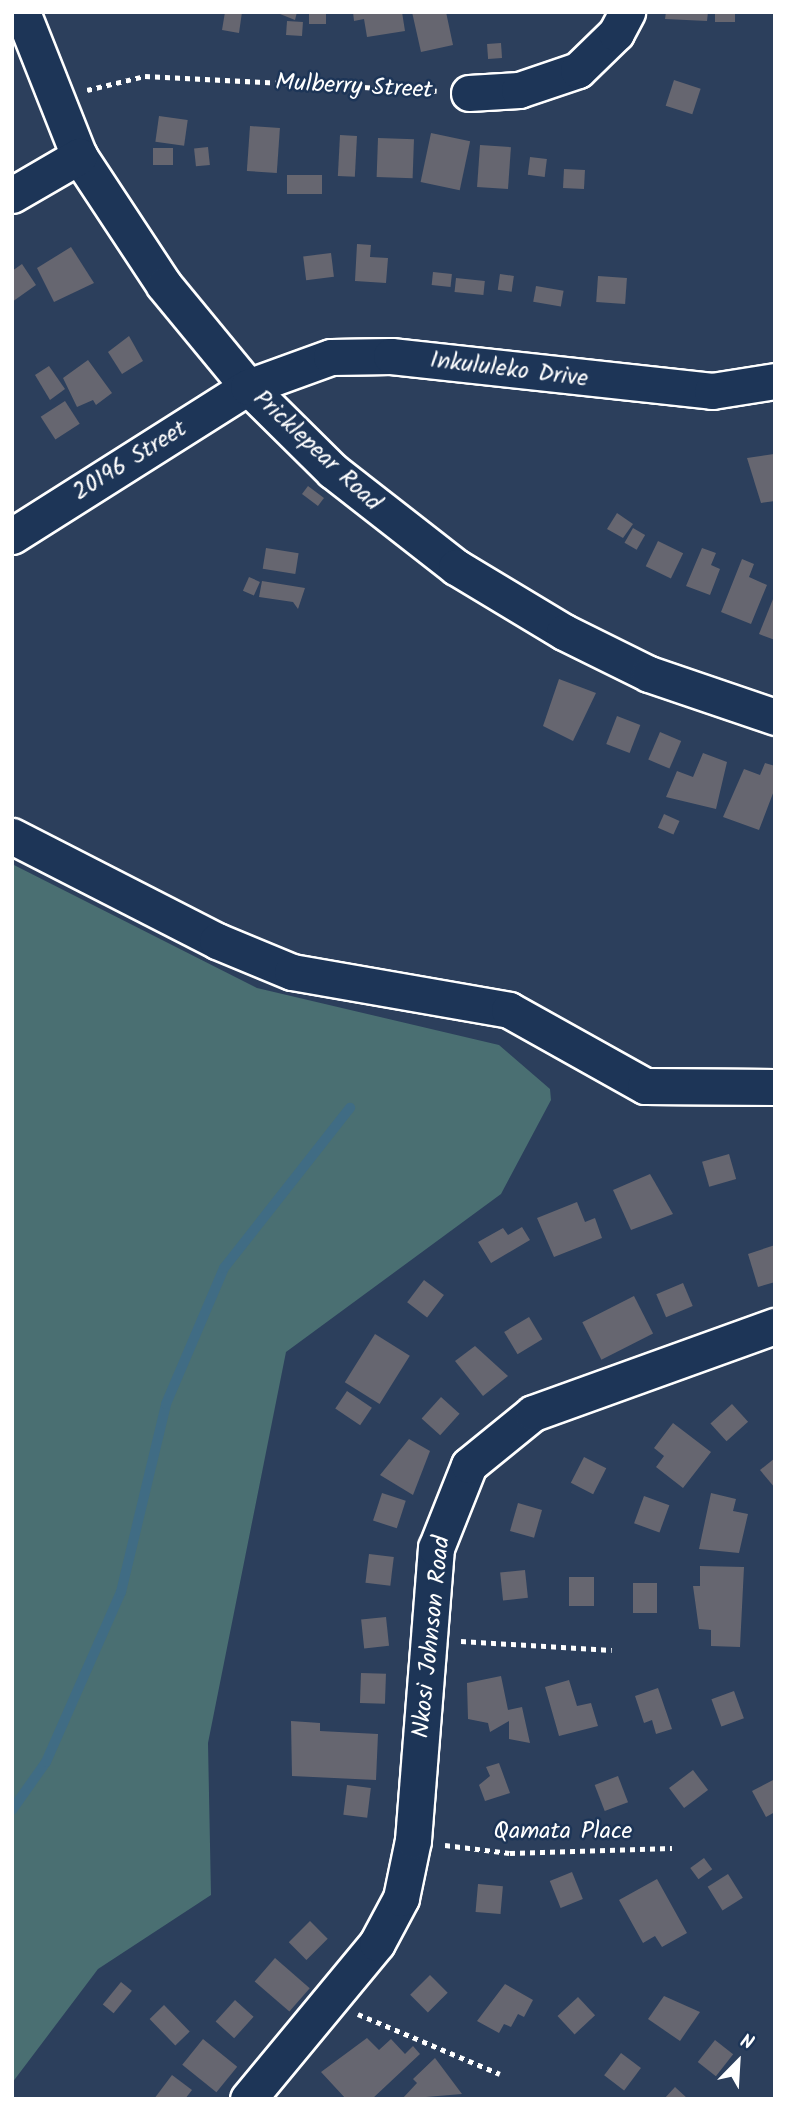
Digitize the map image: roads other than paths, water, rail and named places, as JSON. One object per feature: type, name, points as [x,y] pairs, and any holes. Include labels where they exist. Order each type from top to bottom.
[{"type":"street","name":"Pricklepear Road","points":[[22,12],[79,156],[164,285],[248,387],[333,471],[490,588],[649,674],[775,717]]},
{"type":"street","name":"Mulberry Street","points":[[469,93],[519,90],[578,70],[616,33],[627,12]]},
{"type":"street","points":[[12,195],[79,156]]},
{"type":"street","name":"Inkululeko Drive","points":[[248,387],[302,365],[356,355],[712,391],[775,381]]},
{"type":"street","name":"20196 Street","points":[[12,536],[248,387]]},
{"type":"street","points":[[12,836],[55,853],[262,961],[499,1007],[645,1086],[775,1087]]},
{"type":"street","name":"Nkosi Johnson Road","points":[[248,2099],[331,2003],[394,1917],[413,1840],[436,1548],[449,1504],[469,1465],[497,1437],[579,1394],[775,1326]]},
{"type":"waterway","points":[[12,1810],[46,1762],[121,1592],[166,1404],[224,1268],[350,1108]]}]
